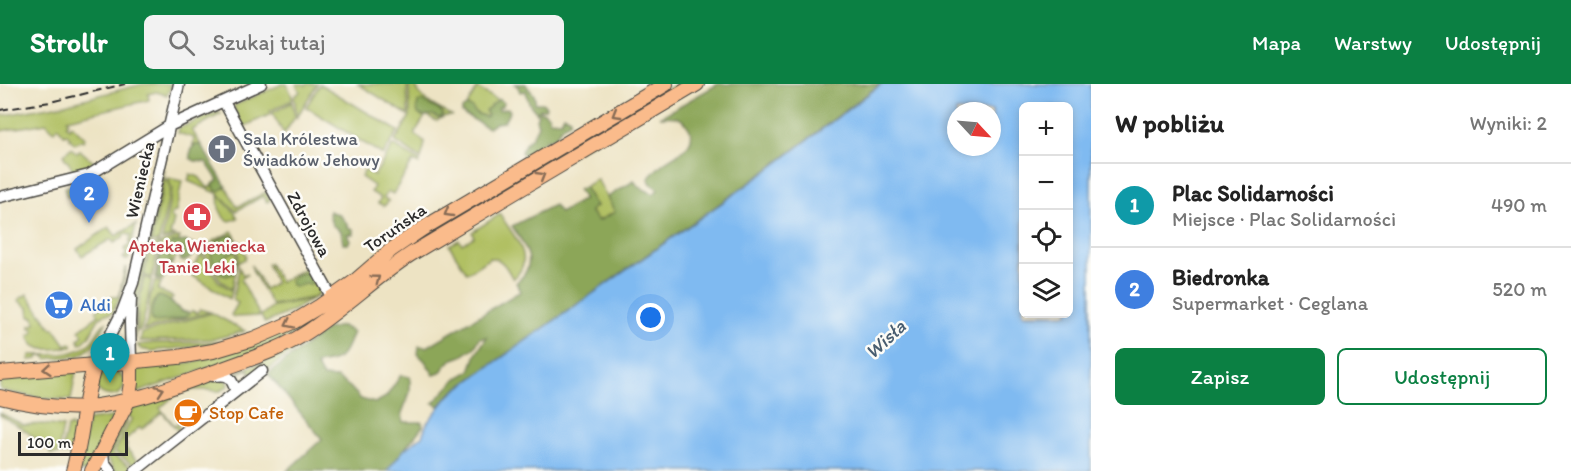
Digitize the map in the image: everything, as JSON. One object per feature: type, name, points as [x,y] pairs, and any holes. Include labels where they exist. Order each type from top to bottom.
[{"type":"main road","name":"Toruńska","points":[[0,373],[198,354],[246,341],[295,321],[332,298],[391,250],[422,229],[666,84]]},
{"type":"main road","name":"Toruńska","points":[[46,406],[85,407],[128,401],[286,345],[310,330],[387,270],[425,245],[697,84]]},
{"type":"main road","points":[[92,471],[128,401],[131,362]]},
{"type":"main road","points":[[73,471],[94,365]]},
{"type":"main road","points":[[0,397],[46,406],[71,419],[81,437]]},
{"type":"street","name":"Wieniecka","points":[[94,365],[122,312],[133,283],[179,84]]},
{"type":"street","points":[[0,197],[89,176],[169,126],[261,84]]},
{"type":"street","name":"Zdrojowa","points":[[224,102],[332,298]]},
{"type":"street","name":"Wieniecka","points":[[131,362],[130,322],[133,283]]},
{"type":"street","points":[[236,391],[231,376],[235,370],[249,364],[257,357]]},
{"type":"street","points":[[135,471],[262,371]]},
{"type":"street","name":"Toruńska","points":[[206,375],[225,375],[231,379]]},
{"type":"street","points":[[103,451],[104,462],[111,471]]},
{"type":"green space","points":[[143,84],[172,84],[167,95],[156,92],[148,94],[149,100],[67,119],[66,125],[69,128],[73,126],[85,138],[75,144],[58,127],[54,131],[46,123],[0,131],[0,116],[61,105]]},
{"type":"green space","points":[[282,84],[287,84],[292,100],[270,111],[271,114],[243,127],[233,106]]},
{"type":"green space","points":[[296,84],[317,84],[297,117],[294,96],[300,92]]},
{"type":"green space","points":[[320,84],[398,131],[383,155],[306,107]]},
{"type":"green space","points":[[358,84],[407,84],[408,115]]},
{"type":"green space","points":[[409,84],[415,84],[425,99],[453,116],[446,116],[436,121],[426,115],[414,134],[425,143],[421,159],[395,141],[410,116]]},
{"type":"green space","points":[[515,84],[526,84],[534,95],[535,103],[542,103],[546,106],[545,109],[538,111],[549,116],[549,120],[561,121],[564,115],[570,118],[570,122],[562,126],[554,137],[545,140],[533,152],[523,155],[521,152],[525,144],[532,137],[538,125],[536,119],[538,114],[529,104],[526,91],[520,92]]},
{"type":"green space","points":[[676,84],[687,84],[345,295],[408,242]]},
{"type":"green space","points":[[718,84],[880,84],[763,173],[451,393],[439,406],[433,403],[456,379],[470,371],[476,354],[487,337],[480,338],[475,347],[451,360],[440,373],[434,375],[418,354],[419,346],[427,347],[521,291],[516,283],[523,276],[529,261],[528,254],[512,226],[554,205],[560,213],[584,199],[578,190],[584,187],[596,206],[590,211],[598,221],[615,212],[607,197],[634,181],[639,187],[654,194],[658,189],[648,179],[663,164],[687,147],[691,137],[690,131],[681,119],[671,116],[660,117]]},
{"type":"green space","points":[[477,88],[499,101],[487,122],[465,109]]},
{"type":"green space","points":[[499,99],[504,103],[498,108],[499,110],[508,108],[510,111],[504,122],[496,123],[488,128],[462,113],[462,109],[466,106],[486,117],[488,115],[485,111]]},
{"type":"green space","points":[[422,101],[441,111],[442,117],[418,114],[418,102]]},
{"type":"green space","points":[[292,102],[295,117],[284,134],[272,113]]},
{"type":"green space","points":[[218,112],[221,114],[192,130],[201,145],[194,145],[192,150],[194,138],[178,133],[179,128]]},
{"type":"green space","points":[[194,145],[201,145],[226,186],[219,191],[216,191],[213,184],[218,180],[206,162],[190,158]]},
{"type":"green space","points":[[393,145],[420,161],[419,164],[413,161],[393,194],[388,191],[384,198],[389,201],[384,206],[378,203],[381,198],[371,192],[374,186],[361,177],[365,170],[374,176]]},
{"type":"green space","points":[[71,148],[77,153],[80,150],[97,165],[91,168],[89,166],[89,169],[76,173],[64,157],[64,154]]},
{"type":"green space","points":[[164,169],[136,305],[135,338],[136,289]]},
{"type":"green space","points":[[190,174],[199,177],[208,188],[213,185],[216,190],[226,186],[237,207],[266,192],[270,200],[267,202],[263,196],[236,211],[219,194],[188,181]]},
{"type":"green space","points":[[165,178],[170,190],[159,241],[151,243]]},
{"type":"green space","points":[[168,178],[182,181],[176,212],[172,213],[171,218],[174,220],[170,235],[176,236],[162,240],[172,189]]},
{"type":"green space","points":[[96,179],[99,184],[95,180],[89,184],[91,190],[79,198],[76,194],[67,197],[64,188]]},
{"type":"green space","points":[[597,179],[615,212],[598,221],[589,210],[596,206],[584,187]]},
{"type":"green space","points":[[218,195],[238,218],[230,221],[224,218],[219,208]]},
{"type":"green space","points":[[330,211],[340,215],[348,227],[353,229],[353,234],[347,234],[350,240],[348,244],[343,244],[341,231],[332,225]]},
{"type":"green space","points":[[500,214],[520,246],[523,263],[520,271],[513,279],[501,262],[490,258],[467,273],[449,245],[459,240],[462,244],[474,237],[472,232]]},
{"type":"green space","points":[[136,224],[127,260],[123,258],[127,254],[124,249],[129,246],[131,235],[124,234],[123,238],[114,243],[111,239],[82,256],[77,249],[109,227],[116,236]]},
{"type":"green space","points":[[232,231],[246,255],[245,259],[237,263],[239,255],[229,233]]},
{"type":"green space","points":[[227,234],[237,255],[232,289],[220,280],[204,252],[213,241]]},
{"type":"green space","points":[[225,236],[233,236],[239,242],[235,251],[220,261],[222,264],[235,266],[235,272],[224,276],[214,265],[210,248]]},
{"type":"green space","points":[[180,237],[178,244],[191,247],[184,258],[177,255],[162,281],[156,279],[161,243]]},
{"type":"green space","points":[[186,241],[198,246],[199,249],[184,262],[180,260],[185,252],[184,248],[169,255],[171,262],[169,267],[160,279],[156,279],[161,252],[166,251],[171,243]]},
{"type":"green space","points":[[159,243],[152,278],[144,275],[151,246]]},
{"type":"green space","points":[[202,254],[218,281],[232,291],[230,299],[188,273]]},
{"type":"green space","points":[[237,263],[243,275],[247,275],[241,279],[260,316],[273,306],[311,298],[272,305],[251,265],[265,289],[276,283],[267,264],[269,263],[280,282],[307,267],[320,291],[312,298],[319,295],[265,323],[261,316],[234,317],[231,315],[238,303],[233,300],[239,269]]},
{"type":"green space","points":[[125,268],[127,268],[120,299],[111,314],[101,316],[89,336],[80,344],[78,340],[83,335],[79,330],[99,315],[96,311],[107,298],[119,297]]},
{"type":"green space","points":[[312,272],[314,280],[311,284],[295,287],[291,285],[290,281],[297,274]]},
{"type":"green space","points":[[144,277],[152,280],[144,318],[140,331],[138,331],[138,308]]},
{"type":"green space","points":[[155,281],[161,283],[158,290],[173,297],[170,301],[188,315],[192,311],[197,313],[200,309],[210,312],[143,330],[148,320],[150,297]]},
{"type":"green space","points":[[27,294],[52,329],[54,328],[66,345],[70,343],[72,347],[46,349],[35,346],[31,342],[29,335],[33,334],[33,328],[30,328],[30,325],[35,324],[34,317],[29,316],[28,308],[18,300]]},
{"type":"green space","points":[[160,296],[182,312],[188,312],[189,315],[170,320],[152,321],[153,306],[157,297]]},
{"type":"green space","points":[[329,308],[310,325],[270,347],[136,393],[136,369],[193,362],[250,345]]},
{"type":"green space","points":[[212,313],[245,331],[214,339],[140,341],[142,333]]},
{"type":"green space","points":[[337,317],[265,372],[251,374],[248,369],[238,373],[239,377],[236,377],[238,371],[261,363]]},
{"type":"green space","points":[[106,323],[94,345],[82,354],[46,359],[46,356],[39,356],[38,359],[29,360],[30,355],[62,354],[85,347]]},
{"type":"green space","points":[[342,326],[353,332],[347,348],[339,358],[316,365],[323,377],[337,378],[361,399],[375,403],[386,397],[401,375],[410,377],[410,392],[402,413],[403,422],[422,422],[423,426],[387,471],[287,471],[322,439],[268,374],[327,329]]},
{"type":"green space","points":[[219,342],[219,344],[151,351],[141,349],[137,345],[154,343]]},
{"type":"green space","points":[[76,371],[71,400],[40,398],[0,390],[0,378]]},
{"type":"green space","points":[[120,374],[125,381],[122,391],[111,396],[104,394],[96,386],[98,377]]},
{"type":"green space","points":[[221,378],[225,379],[228,384],[220,391],[184,391],[160,408],[175,426],[178,423],[178,431],[162,412],[124,441],[127,445],[125,447],[139,463],[135,466],[115,452],[132,418],[127,417],[136,404]]},
{"type":"green space","points":[[0,413],[24,425],[43,424],[63,427],[58,454],[50,454],[50,449]]},
{"type":"green space","points":[[113,417],[87,471],[79,471],[88,420]]},
{"type":"green space","points":[[125,420],[127,422],[112,452],[133,468],[128,471],[115,471],[106,457]]},
{"type":"green space","points":[[71,425],[75,434],[73,453],[61,454],[67,427]]},
{"type":"water","name":"Wisła","points":[[882,84],[1091,84],[1091,471],[387,471],[404,450],[422,436],[427,423],[456,390],[763,174]]},
{"type":"railway","points":[[0,110],[50,102],[125,84]]},
{"type":"place","name":"Sala Królestwa Świadków Jehowy","points":[[222,149]]},
{"type":"place","name":"Apteka Wieniecka Tanie Leki","points":[[197,217]]},
{"type":"place","name":"Biedronka","points":[[89,223]]},
{"type":"place","name":"Aldi","points":[[59,305]]},
{"type":"place","name":"Plac Solidarności","points":[[110,383]]},
{"type":"place","name":"Stop Cafe","points":[[188,413]]}]
